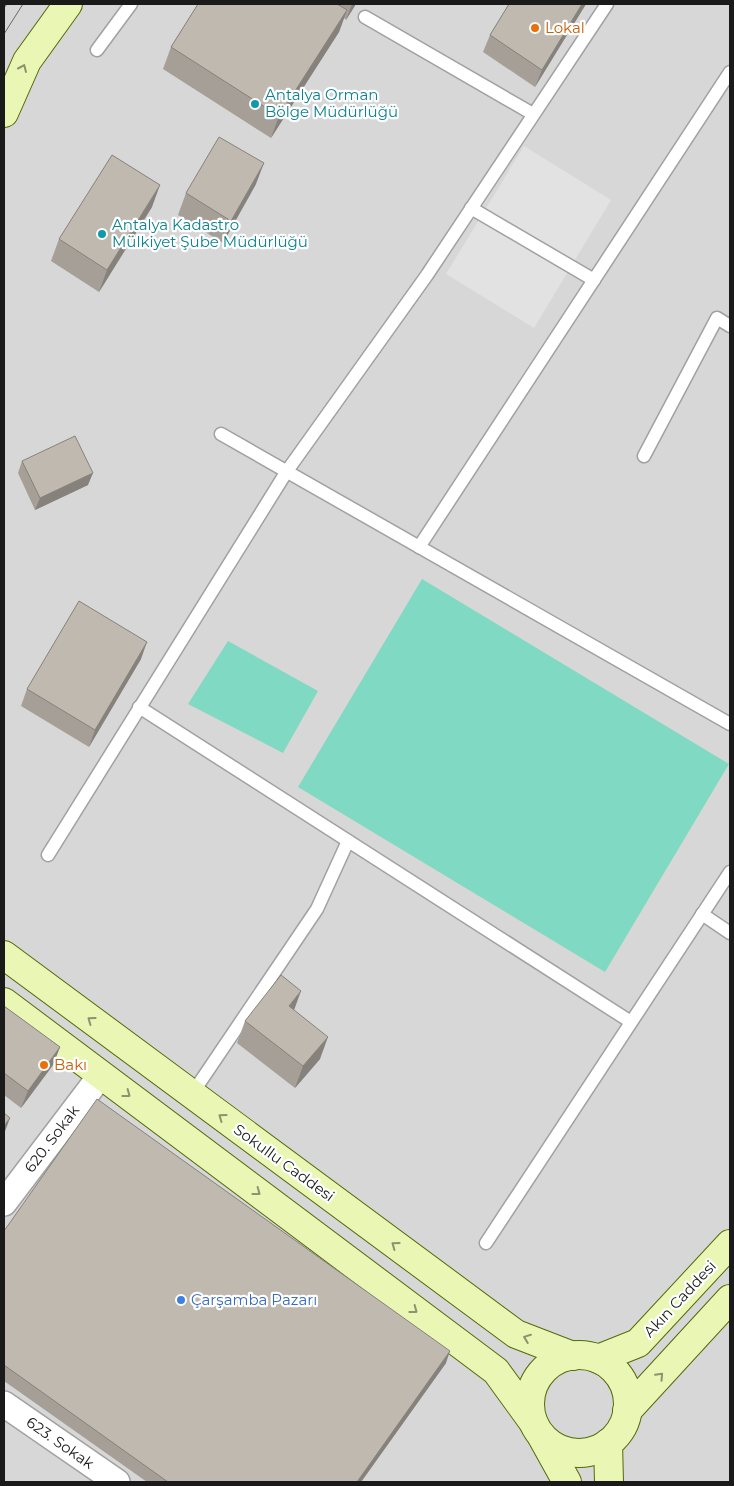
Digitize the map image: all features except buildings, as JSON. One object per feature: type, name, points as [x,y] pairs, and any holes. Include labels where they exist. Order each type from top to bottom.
[{"type":"main road","points":[[4,113],[27,61],[68,4]]},
{"type":"main road","name":"Sokullu Caddesi","points":[[4,955],[516,1334],[585,1357]]},
{"type":"main road","points":[[4,1002],[496,1371],[537,1428],[549,1443],[572,1453],[585,1453],[597,1450],[617,1434],[624,1423],[627,1411],[627,1398],[624,1386],[618,1375],[609,1365],[585,1357],[555,1362],[540,1374],[534,1385],[530,1397],[530,1410],[537,1428],[567,1482]]},
{"type":"main road","name":"Akın Caddesi","points":[[585,1357],[638,1344],[730,1244]]},
{"type":"main road","points":[[627,1411],[730,1299]]},
{"type":"main road","points":[[608,1443],[609,1482]]},
{"type":"street","name":"620. Sokak","points":[[4,1204],[101,1075]]},
{"type":"street","name":"623. Sokak","points":[[4,1404],[117,1482]]},
{"type":"lane","points":[[97,50],[131,4]]},
{"type":"lane","points":[[48,855],[287,471],[426,276],[606,4]]},
{"type":"lane","points":[[365,17],[533,114]]},
{"type":"lane","points":[[419,547],[730,72]]},
{"type":"lane","points":[[471,208],[594,280]]},
{"type":"lane","points":[[644,456],[717,318],[730,326]]},
{"type":"lane","points":[[221,434],[730,724]]},
{"type":"lane","points":[[139,708],[631,1022]]},
{"type":"lane","points":[[192,1094],[316,909],[348,841]]},
{"type":"lane","points":[[486,1242],[730,872]]},
{"type":"lane","points":[[702,914],[730,933]]},
{"type":"shaded area","name":"Antalya Orman Bölge Müdürlüğü","points":[[4,4],[730,4],[730,1482],[4,1482]]},
{"type":"shaded area","points":[[524,146],[611,200],[534,328],[446,274]]},
{"type":"green space","points":[[422,579],[729,764],[605,972],[298,787]]},
{"type":"green space","points":[[228,641],[318,691],[283,753],[188,704]]},
{"type":"tram line","points":[[4,8],[7,4]]},
{"type":"tram line","points":[[4,34],[23,4]]},
{"type":"place","name":"Lokal","points":[[535,28]]},
{"type":"place","name":"Antalya Orman Bölge Müdürlüğü","points":[[255,104]]},
{"type":"place","name":"Antalya Kadastro Mülkiyet Şube Müdürlüğü","points":[[102,234]]},
{"type":"place","name":"Bakı","points":[[44,1065]]},
{"type":"place","name":"Çarşamba Pazarı","points":[[181,1300]]}]
